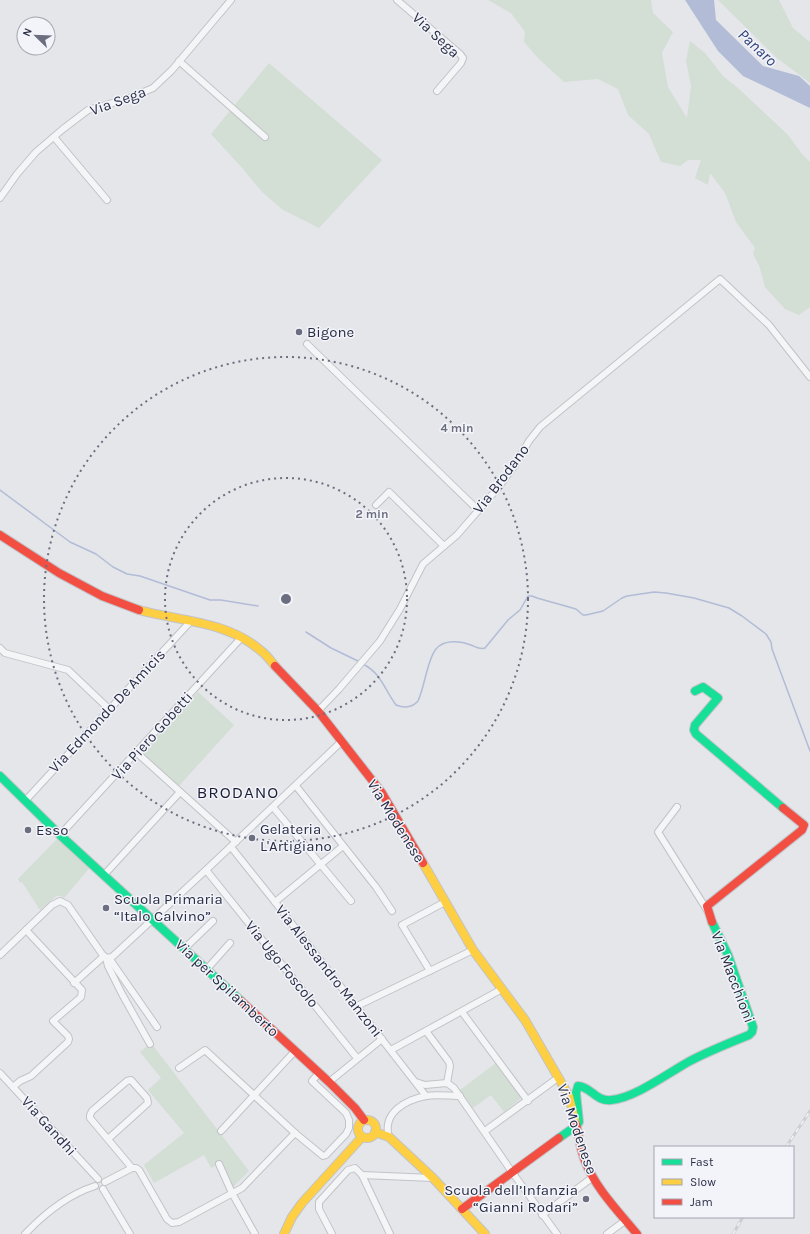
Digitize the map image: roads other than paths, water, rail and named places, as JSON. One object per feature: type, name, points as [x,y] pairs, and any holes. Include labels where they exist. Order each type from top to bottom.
[{"type":"street","name":"Via Sega","points":[[0,198],[17,174],[36,152],[88,110],[128,99],[153,88],[179,61],[232,0]]},
{"type":"street","name":"Via Sega","points":[[397,0],[463,58],[461,63],[437,91]]},
{"type":"street","points":[[179,61],[265,137]]},
{"type":"street","points":[[54,137],[107,200]]},
{"type":"street","name":"Via Brodano","points":[[318,711],[380,641],[400,608],[423,564],[457,535],[497,489],[540,427],[720,279],[769,325],[810,377]]},
{"type":"street","points":[[307,344],[478,510]]},
{"type":"street","points":[[376,505],[388,492],[444,546]]},
{"type":"street","name":"Via Modenese","points":[[0,535],[59,573],[102,596],[140,610],[220,628],[242,637],[261,650],[318,711],[382,793],[473,950],[525,1020],[569,1096],[584,1159],[593,1177],[600,1189],[637,1234]]},
{"type":"street","name":"Via Edmondo De Amicis","points":[[25,801],[190,622]]},
{"type":"street","name":"Via Piero Gobetti","points":[[60,835],[242,637]]},
{"type":"street","points":[[0,648],[6,653],[68,670],[109,709]]},
{"type":"street","name":"Via Macchioni","points":[[576,1126],[579,1122],[579,1115],[576,1089],[579,1086],[583,1086],[599,1099],[610,1101],[643,1088],[688,1062],[749,1035],[752,1032],[753,1027],[728,955],[708,912],[708,906],[711,902],[802,830],[804,825],[696,734],[694,730],[695,725],[718,698],[702,687],[695,691]]},
{"type":"street","points":[[74,983],[106,957],[118,952],[341,742]]},
{"type":"street","name":"Via Alessandro Manzoni","points":[[137,753],[180,792],[233,844],[426,1096]]},
{"type":"street","name":"Via per Spilamberto","points":[[0,776],[60,835],[329,1082],[355,1108],[364,1120],[372,1121],[376,1126],[376,1132],[390,1137],[433,1178],[485,1234]]},
{"type":"street","points":[[296,786],[376,886],[392,911]]},
{"type":"street","points":[[104,875],[180,792]]},
{"type":"street","points":[[273,807],[351,901]]},
{"type":"street","points":[[677,807],[658,832],[708,912]]},
{"type":"street","points":[[276,902],[343,846]]},
{"type":"street","name":"Via Ugo Foscolo","points":[[206,870],[357,1058]]},
{"type":"street","points":[[0,955],[52,905],[57,901],[63,901],[68,905],[157,1027]]},
{"type":"street","points":[[430,971],[402,925],[445,902]]},
{"type":"street","points":[[184,949],[213,921]]},
{"type":"street","points":[[13,1087],[20,1081],[31,1076],[68,1042],[68,1036],[53,1021],[81,997],[82,990],[26,930]]},
{"type":"street","points":[[207,969],[230,943]]},
{"type":"street","points":[[357,1006],[473,950]]},
{"type":"street","points":[[106,957],[108,966],[122,994],[150,1044]]},
{"type":"street","points":[[391,1050],[502,990]]},
{"type":"street","points":[[462,1012],[528,1101]]},
{"type":"street","points":[[426,1031],[449,1062],[447,1083]]},
{"type":"street","points":[[329,1082],[382,1039]]},
{"type":"street","points":[[179,1068],[205,1050],[295,1133],[323,1156],[326,1156],[347,1132],[349,1120],[346,1113],[312,1081],[319,1074]]},
{"type":"street","points":[[221,1130],[255,1096],[295,1051]]},
{"type":"street","name":"Via Gandhi","points":[[0,1073],[98,1179]]},
{"type":"street","points":[[485,1131],[559,1077]]},
{"type":"street","points":[[108,1139],[148,1103],[147,1098],[131,1080],[127,1081],[90,1113],[90,1118],[132,1168]]},
{"type":"street","points":[[416,1082],[425,1085],[447,1083],[454,1088],[542,1215],[557,1234]]},
{"type":"street","points":[[390,1137],[387,1129],[391,1117],[403,1104],[426,1096],[460,1096]]},
{"type":"street","points":[[364,1120],[357,1128],[362,1137],[370,1138],[376,1132]]},
{"type":"street","points":[[462,1209],[576,1126]]},
{"type":"street","points":[[105,1182],[132,1168],[136,1168],[139,1170],[167,1219],[172,1223],[179,1222],[242,1188],[295,1133]]},
{"type":"street","points":[[284,1234],[292,1217],[302,1203],[362,1137]]},
{"type":"street","points":[[219,1164],[232,1193],[255,1234]]},
{"type":"street","points":[[332,1234],[319,1209],[318,1204],[348,1170],[355,1168],[362,1175],[390,1234]]},
{"type":"street","points":[[362,1175],[433,1178]]},
{"type":"street","points":[[542,1215],[593,1177]]},
{"type":"street","points":[[95,1186],[98,1179],[101,1178],[105,1182]]},
{"type":"street","points":[[103,1189],[106,1186],[105,1182]]},
{"type":"street","points":[[95,1186],[98,1189],[103,1189]]},
{"type":"street","points":[[25,1234],[57,1206],[79,1192],[95,1186]]},
{"type":"street","points":[[103,1189],[130,1234]]},
{"type":"street","points":[[607,1234],[626,1220]]},
{"type":"water","points":[[685,0],[714,0],[716,20],[763,66],[799,76],[810,86],[810,108],[743,76],[718,51]]},
{"type":"waterway","points":[[0,490],[70,542],[96,554],[113,567],[127,574],[140,576],[210,600],[221,600],[258,606]]},
{"type":"waterway","points":[[363,664],[379,677],[396,705],[408,707],[418,701],[430,660],[439,646],[448,642],[458,642],[483,649],[485,648],[508,620],[520,610],[528,596],[576,609],[583,615],[603,611],[627,596],[654,592],[694,598],[729,608],[766,634],[771,642],[772,649],[810,751]]},
{"type":"waterway","points":[[306,632],[331,648],[358,661]]},
{"type":"railway","points":[[787,1146],[810,1111]]},
{"type":"railway","points":[[733,1234],[742,1218]]},
{"type":"place","name":"Bigone","points":[[299,332]]},
{"type":"place","name":"Esso","points":[[28,830]]},
{"type":"place","name":"Gelateria L'Artigiano","points":[[252,838]]},
{"type":"place","name":"Scuola Primaria “Italo Calvino”","points":[[106,908]]},
{"type":"place","name":"Scuola dell’Infanzia “Gianni Rodari”","points":[[586,1199]]},
{"type":"district","name":"BRODANO","points":[[238,792]]},
{"type":"water label","name":"Panaro","points":[[758,47]]}]
